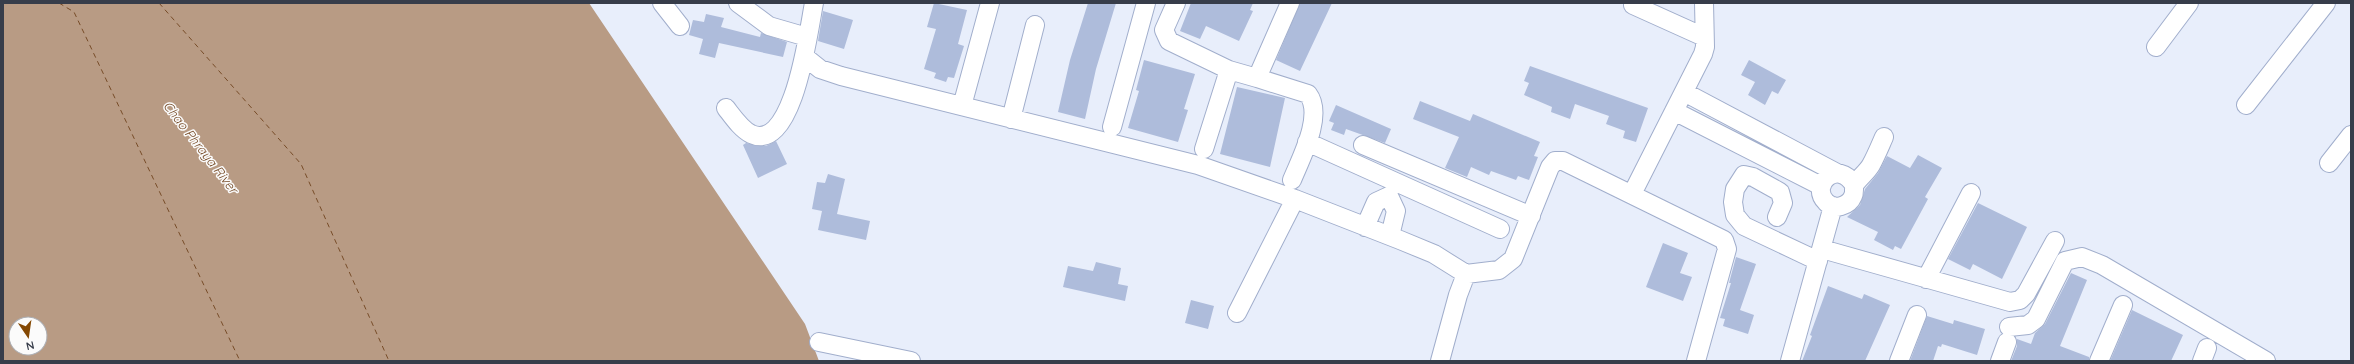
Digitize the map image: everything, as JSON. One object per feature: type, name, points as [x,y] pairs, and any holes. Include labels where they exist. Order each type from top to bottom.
[{"type":"street","points":[[662,3],[680,26]]},
{"type":"street","points":[[738,3],[769,26],[808,37]]},
{"type":"street","points":[[726,108],[744,130],[752,135],[762,136],[777,128],[784,119],[805,57],[814,3]]},
{"type":"street","points":[[962,106],[990,3]]},
{"type":"street","points":[[1112,127],[1146,3]]},
{"type":"street","points":[[1176,3],[1164,30],[1169,41],[1229,70],[1308,94],[1313,101],[1313,118],[1307,142],[1292,180]]},
{"type":"street","points":[[1257,78],[1290,3]]},
{"type":"street","points":[[1632,194],[1703,54],[1704,3]]},
{"type":"street","points":[[2246,105],[2326,3]]},
{"type":"street","points":[[1633,5],[1704,37]]},
{"type":"street","points":[[2156,47],[2182,6]]},
{"type":"street","points":[[1011,120],[1035,25]]},
{"type":"street","points":[[805,57],[820,69],[841,76],[962,106],[1011,120],[1198,165],[1295,199],[1390,236],[1434,254],[1466,274],[1499,270],[1507,266],[1513,259],[1550,167],[1555,161],[1563,161],[1724,240],[1726,243],[1727,249],[1696,361]]},
{"type":"street","points":[[1204,148],[1229,70]]},
{"type":"street","points":[[1684,92],[1837,173],[1850,178],[1854,185],[1854,194],[1850,202],[1842,206],[1834,206],[1826,202],[1821,194],[1821,186],[1826,178],[1837,173]]},
{"type":"street","points":[[1674,111],[1821,186]]},
{"type":"street","points":[[2329,163],[2351,135]]},
{"type":"street","points":[[1854,185],[1871,165],[1884,137]]},
{"type":"street","points":[[1307,142],[1391,189],[1500,230]]},
{"type":"street","points":[[1363,145],[1531,216]]},
{"type":"street","points":[[1777,217],[1783,203],[1780,192],[1753,177],[1744,175],[1735,190],[1733,202],[1735,215],[1744,226],[1820,255],[1926,280],[2005,302],[2020,300],[2026,294],[2055,242]]},
{"type":"street","points":[[1365,227],[1376,202],[1391,189]]},
{"type":"street","points":[[1390,236],[1396,211],[1391,189]]},
{"type":"street","points":[[1926,280],[1972,193]]},
{"type":"street","points":[[1237,313],[1295,199]]},
{"type":"street","points":[[1790,361],[1834,206]]},
{"type":"street","points":[[2000,361],[2008,334],[2028,325],[2036,319],[2065,262],[2082,257],[2102,265],[2266,361]]},
{"type":"street","points":[[1440,361],[1458,295],[1466,274]]},
{"type":"street","points":[[2099,361],[2123,305]]},
{"type":"street","points":[[1899,361],[1917,315]]},
{"type":"street","points":[[820,342],[911,361]]},
{"type":"water","name":"Chao Phraya River","points":[[3,3],[589,3],[805,324],[819,361],[3,361]]},
{"type":"building","points":[[934,3],[967,10],[958,44],[964,46],[954,78],[948,77],[946,82],[934,78],[936,73],[924,69],[936,29],[927,27]]},
{"type":"building","points":[[1088,3],[1116,3],[1096,69],[1085,119],[1058,112],[1070,60]]},
{"type":"building","points":[[1191,3],[1253,3],[1250,10],[1253,11],[1239,41],[1206,26],[1200,39],[1180,31]]},
{"type":"building","points":[[1300,3],[1332,3],[1300,71],[1276,60]]},
{"type":"building","points":[[823,11],[853,20],[844,49],[818,41]]},
{"type":"building","points":[[706,14],[724,18],[721,27],[760,37],[761,33],[787,42],[783,57],[719,43],[715,58],[699,54],[703,39],[689,35],[693,20],[704,22]]},
{"type":"building","points":[[1144,60],[1195,74],[1184,109],[1188,110],[1178,142],[1128,128],[1139,91],[1136,90]]},
{"type":"building","points":[[1749,60],[1786,80],[1778,94],[1772,91],[1765,105],[1748,95],[1755,82],[1741,75]]},
{"type":"building","points":[[1530,66],[1648,108],[1636,142],[1623,138],[1625,131],[1606,124],[1609,116],[1575,104],[1570,119],[1551,112],[1552,107],[1524,95],[1529,83],[1524,81]]},
{"type":"building","points":[[1237,87],[1285,98],[1270,167],[1220,154]]},
{"type":"building","points":[[1420,101],[1470,121],[1473,114],[1540,142],[1534,156],[1538,157],[1529,180],[1518,176],[1516,180],[1491,171],[1489,175],[1471,167],[1467,177],[1445,168],[1459,137],[1413,119]]},
{"type":"building","points":[[1336,105],[1391,129],[1385,143],[1346,129],[1344,135],[1331,130],[1334,123],[1329,121]]},
{"type":"building","points":[[776,141],[787,164],[758,178],[743,145],[746,143],[766,146]]},
{"type":"building","points":[[1918,155],[1942,168],[1925,197],[1928,199],[1901,249],[1895,246],[1893,250],[1874,240],[1878,232],[1847,217],[1860,205],[1865,189],[1878,173],[1887,156],[1910,168]]},
{"type":"building","points":[[828,174],[845,179],[837,214],[870,221],[866,240],[818,230],[822,211],[812,209],[817,182],[825,183]]},
{"type":"building","points":[[1978,203],[2027,227],[2002,279],[1973,264],[1970,270],[1948,259]]},
{"type":"building","points":[[1663,243],[1688,253],[1680,273],[1692,277],[1683,301],[1646,287]]},
{"type":"building","points":[[1736,257],[1756,264],[1740,310],[1754,315],[1748,334],[1723,326],[1725,319],[1720,318],[1731,283],[1729,283]]},
{"type":"building","points":[[1096,262],[1121,268],[1118,284],[1128,286],[1125,301],[1063,287],[1068,266],[1093,271]]},
{"type":"building","points":[[2071,273],[2087,280],[2060,346],[2089,357],[2089,361],[2011,361],[2017,346],[2017,339],[2031,344],[2035,333],[2045,324]]},
{"type":"building","points":[[1828,286],[1862,299],[1864,294],[1890,305],[1865,361],[1802,361],[1812,336],[1810,335]]},
{"type":"building","points":[[1191,300],[1214,306],[1208,329],[1185,323]]},
{"type":"building","points":[[2132,310],[2183,335],[2171,361],[2110,361]]},
{"type":"building","points":[[1927,316],[1953,324],[1954,320],[1985,329],[1977,355],[1942,344],[1941,347],[1938,346],[1933,361],[1910,361]]},
{"type":"ferry route","points":[[59,3],[74,12],[240,361]]},
{"type":"ferry route","points":[[159,3],[301,164],[389,361]]}]
